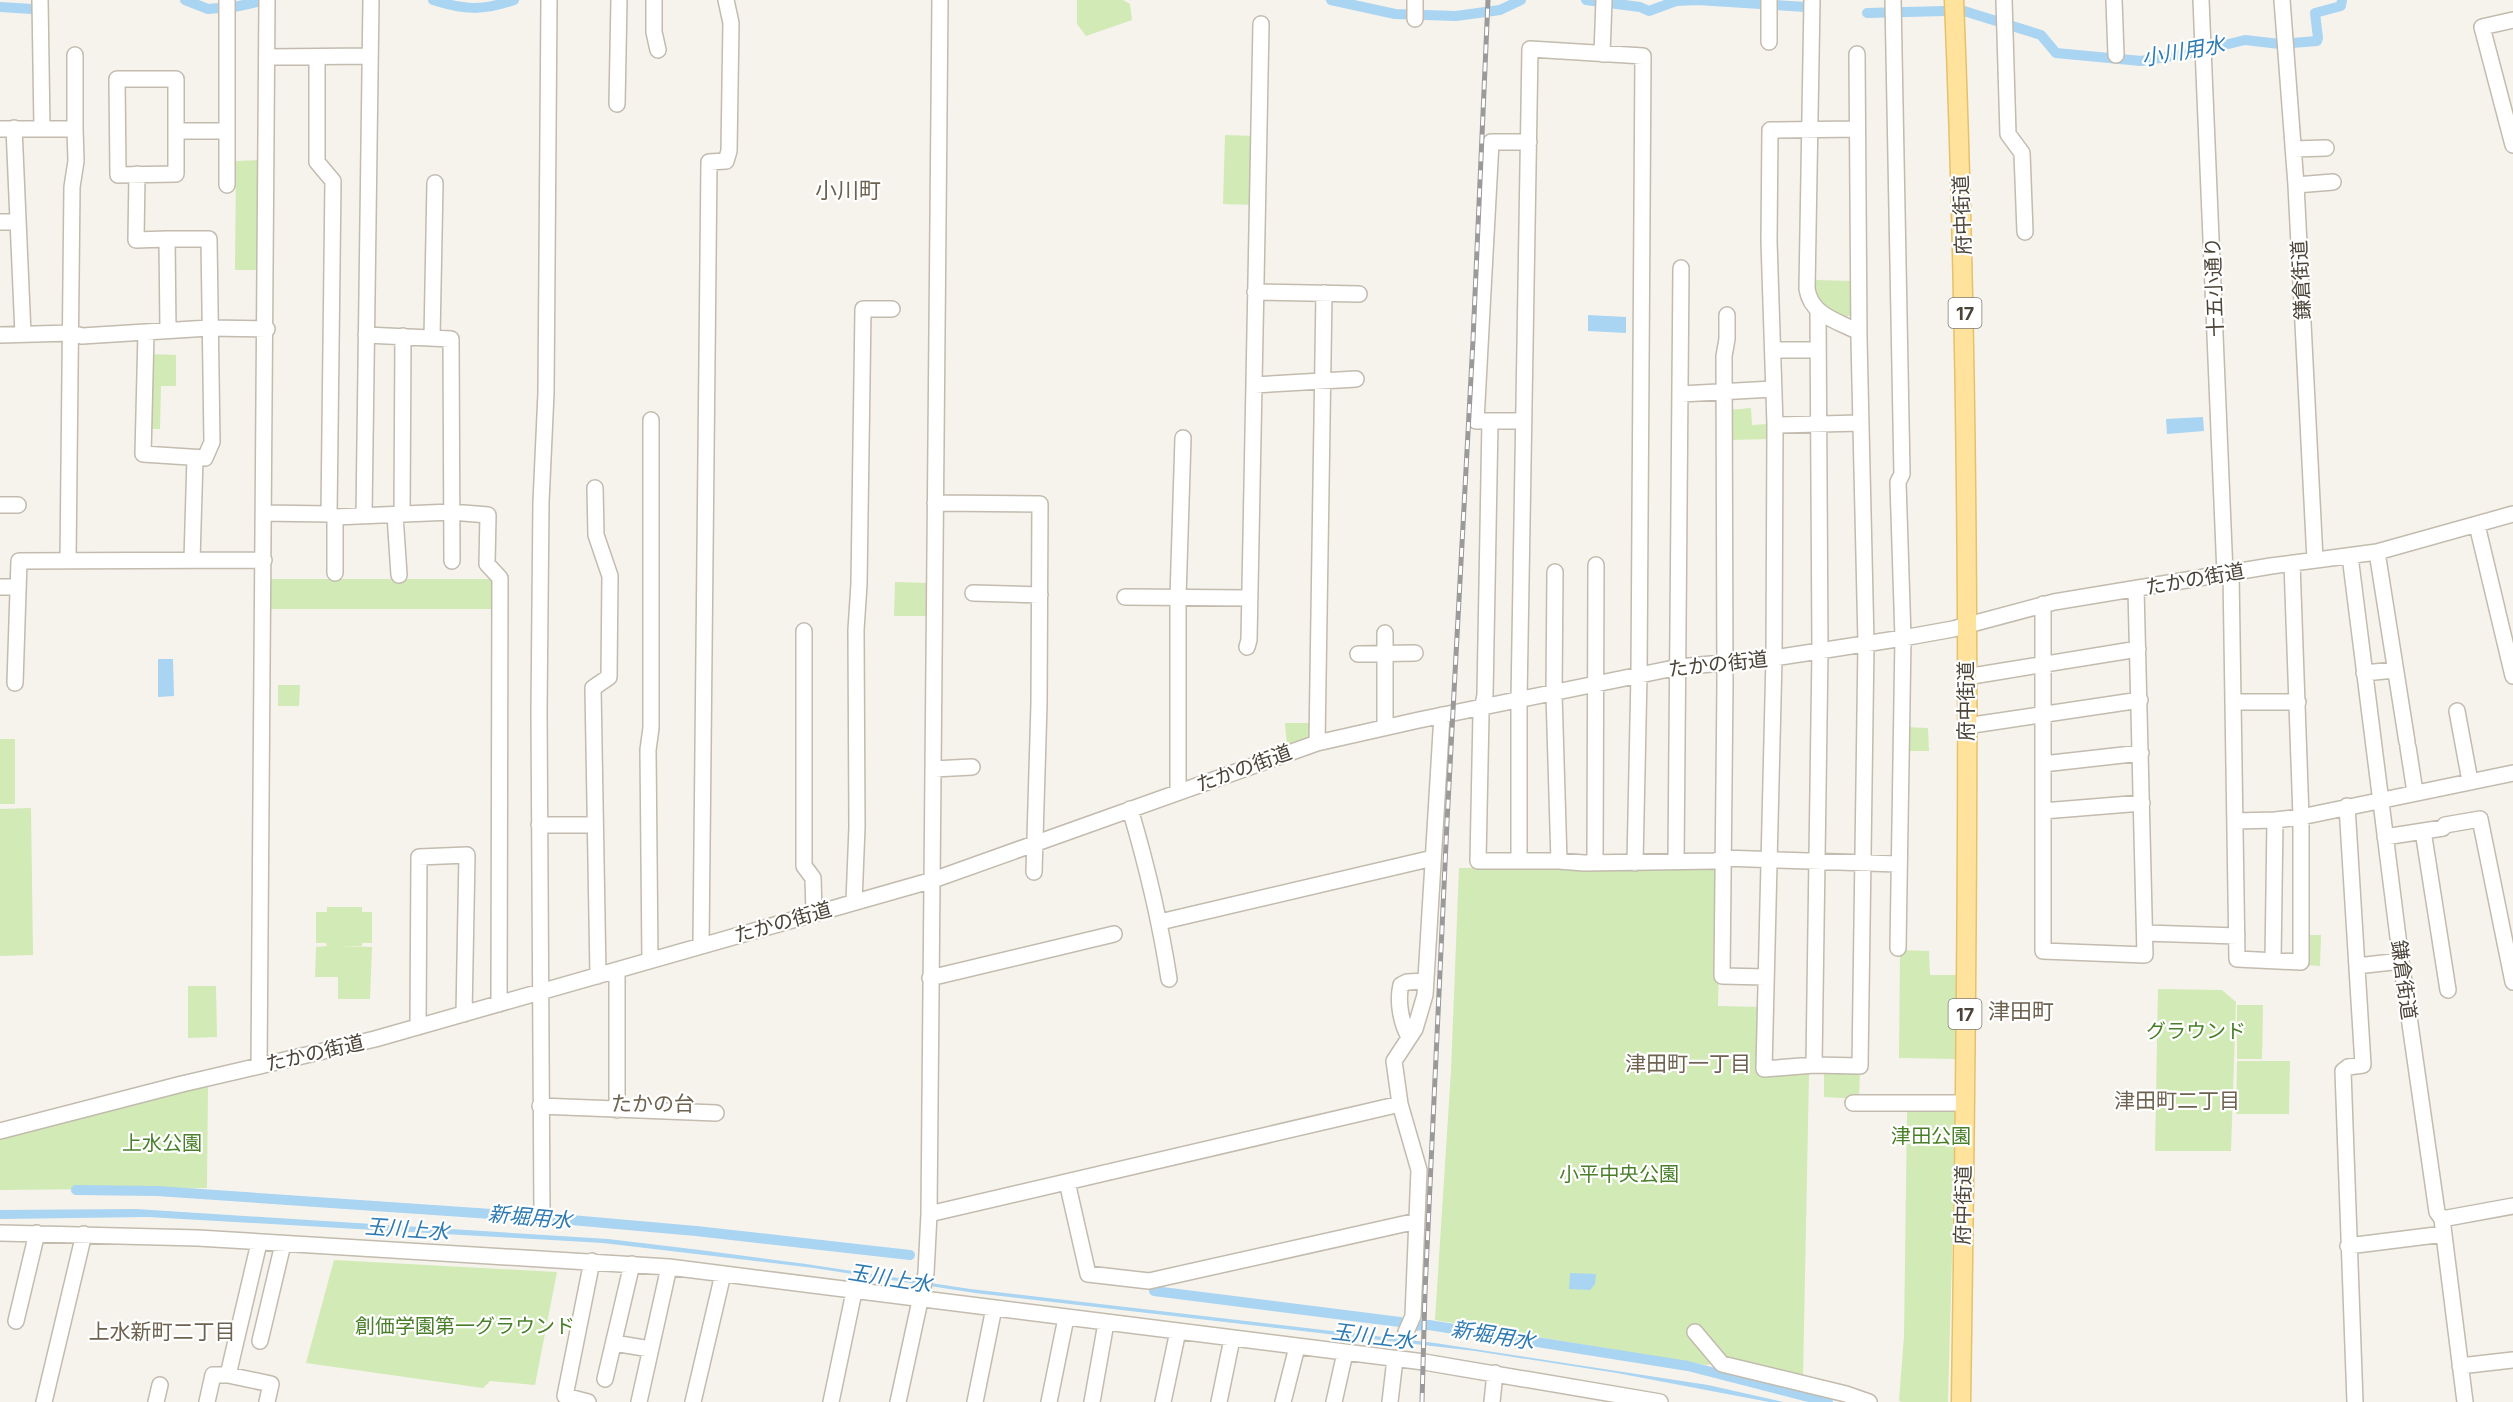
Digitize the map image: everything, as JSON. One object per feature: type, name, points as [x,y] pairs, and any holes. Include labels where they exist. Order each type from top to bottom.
[{"type":"main road","name":"府中街道","points":[[1954,0],[1965,316],[1966,726],[1961,1402]]},
{"type":"street","points":[[40,0],[42,128]]},
{"type":"street","points":[[227,0],[225,131],[227,185]]},
{"type":"street","points":[[259,1066],[263,513],[267,329],[267,0]]},
{"type":"street","points":[[364,514],[371,0]]},
{"type":"street","points":[[542,1216],[540,595],[546,393],[549,0]]},
{"type":"street","points":[[617,104],[619,0]]},
{"type":"street","points":[[654,0],[654,32],[658,50]]},
{"type":"street","points":[[701,945],[709,162],[726,160],[729,152],[731,23],[726,0]]},
{"type":"street","points":[[898,1402],[926,1273],[929,1214],[940,0]]},
{"type":"street","points":[[1812,0],[1806,289],[1808,300],[1818,313],[1859,332]]},
{"type":"street","points":[[2114,0],[2116,55]]},
{"type":"street","name":"十五小通り","points":[[2200,0],[2234,702],[2237,959],[2273,961]]},
{"type":"street","name":"鎌倉街道","points":[[2282,0],[2294,149],[2315,560]]},
{"type":"street","points":[[1602,54],[1604,4]]},
{"type":"street","points":[[1769,5],[1769,42]]},
{"type":"street","points":[[2004,6],[2008,134],[2022,153],[2025,232]]},
{"type":"street","points":[[1893,8],[1902,474],[1898,482],[1902,638],[1898,948]]},
{"type":"street","points":[[2513,20],[2482,27],[2513,145]]},
{"type":"street","points":[[1247,647],[1261,24]]},
{"type":"street","points":[[1519,860],[1519,700],[1530,50],[1643,56],[1639,675],[1635,862]]},
{"type":"street","points":[[1857,54],[1859,332],[1866,643],[1860,1066],[1814,1065],[1764,1069],[1774,658],[1775,425],[1769,241],[1770,130],[1857,129]]},
{"type":"street","points":[[68,561],[72,187],[76,161],[75,55]]},
{"type":"street","points":[[267,57],[370,56]]},
{"type":"street","points":[[317,57],[317,162],[333,181],[332,515],[335,573]]},
{"type":"street","points":[[117,79],[176,79],[177,131],[176,174],[118,175],[117,79]]},
{"type":"street","points":[[22,334],[17,222],[7,128],[75,129]]},
{"type":"street","points":[[177,131],[225,131]]},
{"type":"street","points":[[1524,421],[1476,421],[1491,142],[1528,142]]},
{"type":"street","points":[[2294,149],[2326,148]]},
{"type":"street","points":[[136,174],[136,240],[209,239],[212,442],[205,458],[143,454],[146,333]]},
{"type":"street","points":[[2296,185],[2333,182]]},
{"type":"street","points":[[432,338],[435,183]]},
{"type":"street","points":[[0,222],[17,222]]},
{"type":"street","points":[[167,239],[168,330]]},
{"type":"street","points":[[1676,862],[1682,394],[1681,267]]},
{"type":"street","points":[[1255,292],[1359,294]]},
{"type":"street","points":[[1317,743],[1324,293]]},
{"type":"street","points":[[854,902],[857,827],[856,630],[860,584],[863,309],[892,309]]},
{"type":"street","points":[[1814,1065],[1820,651],[1818,313]]},
{"type":"street","points":[[1727,315],[1722,976],[1766,977]]},
{"type":"street","points":[[0,335],[71,333],[82,336],[209,328],[267,329]]},
{"type":"street","points":[[366,335],[451,339],[452,561]]},
{"type":"street","points":[[399,575],[403,336]]},
{"type":"street","points":[[1773,350],[1818,350]]},
{"type":"street","points":[[1254,385],[1356,379]]},
{"type":"street","points":[[1682,394],[1773,389]]},
{"type":"street","points":[[650,960],[648,750],[651,728],[651,420]]},
{"type":"street","points":[[1490,421],[1484,708],[1481,714],[1478,861],[1676,862],[1715,861],[1723,858],[1898,864]]},
{"type":"street","points":[[1775,425],[1861,423]]},
{"type":"street","points":[[1178,792],[1178,598],[1183,438]]},
{"type":"street","points":[[192,560],[195,458]]},
{"type":"street","points":[[595,488],[596,535],[610,576],[609,677],[593,688],[598,976]]},
{"type":"street","points":[[935,503],[1040,504],[1034,872]]},
{"type":"street","points":[[0,506],[18,505]]},
{"type":"street","points":[[263,513],[399,515],[451,512],[488,514],[487,564],[500,578],[499,1004]]},
{"type":"street","name":"たかの街道","points":[[0,1131],[418,1027],[933,880],[1317,743],[1678,667],[1774,658],[1902,638],[1966,626],[2043,604],[2292,563],[2377,552],[2513,514]]},
{"type":"street","points":[[2477,525],[2513,676]]},
{"type":"street","points":[[2377,552],[2415,792]]},
{"type":"street","name":"鎌倉街道","points":[[2350,556],[2401,961],[2437,1212],[2442,1219],[2465,1402]]},
{"type":"street","points":[[15,683],[19,561],[264,560]]},
{"type":"street","points":[[2275,820],[2273,961],[2301,962],[2301,817],[2292,563]]},
{"type":"street","points":[[1594,863],[1596,565]]},
{"type":"street","points":[[1555,572],[1554,694],[1559,861]]},
{"type":"street","points":[[0,587],[18,587]]},
{"type":"street","points":[[2043,604],[2043,951],[2145,955],[2136,589]]},
{"type":"street","points":[[973,593],[1040,595]]},
{"type":"street","points":[[1125,597],[1249,598]]},
{"type":"street","points":[[804,632],[800,666],[804,866],[813,878],[814,913]]},
{"type":"street","points":[[1385,633],[1385,727]]},
{"type":"street","points":[[1966,677],[2138,649]]},
{"type":"street","points":[[1358,654],[1415,653]]},
{"type":"street","points":[[2364,673],[2395,670]]},
{"type":"street","points":[[1966,726],[2140,700]]},
{"type":"street","points":[[2234,702],[2298,702]]},
{"type":"street","points":[[2457,711],[2470,781]]},
{"type":"street","points":[[1408,1325],[1419,1170],[1400,1104],[1394,1061],[1415,1029],[1425,995],[1442,715]]},
{"type":"street","points":[[2043,764],[2141,753]]},
{"type":"street","points":[[934,769],[972,767]]},
{"type":"street","points":[[2235,821],[2301,817],[2513,773]]},
{"type":"street","points":[[2043,811],[2142,803]]},
{"type":"street","points":[[2347,807],[2362,1065],[2348,1067],[2343,1071],[2355,1402]]},
{"type":"street","points":[[1130,809],[1161,922],[1168,980]]},
{"type":"street","points":[[2385,837],[2480,819],[2513,981]]},
{"type":"street","points":[[539,825],[594,825]]},
{"type":"street","points":[[2423,831],[2448,990]]},
{"type":"street","points":[[418,1027],[419,857],[467,855],[464,1014]]},
{"type":"street","points":[[1161,922],[1433,858]]},
{"type":"street","points":[[2145,933],[2237,936]]},
{"type":"street","points":[[930,978],[1114,934]]},
{"type":"street","points":[[2357,966],[2401,961]]},
{"type":"street","points":[[616,970],[617,1110]]},
{"type":"street","points":[[1409,1037],[1403,1027],[1399,992],[1401,985],[1407,982],[1426,981]]},
{"type":"street","points":[[1853,1103],[1964,1103]]},
{"type":"street","points":[[929,1214],[1400,1104]]},
{"type":"street","points":[[540,1107],[717,1113]]},
{"type":"street","points":[[1067,1182],[1088,1275],[1149,1281],[1417,1221]]},
{"type":"street","points":[[2442,1219],[2513,1206]]},
{"type":"street","points":[[0,1233],[187,1237],[259,1243],[592,1260],[669,1267],[1345,1353],[1400,1357],[1496,1373],[1597,1396],[1660,1402]]},
{"type":"street","points":[[15,1321],[37,1233]]},
{"type":"street","points":[[44,1402],[84,1234]]},
{"type":"street","points":[[2349,1246],[2444,1234]]},
{"type":"street","points":[[228,1375],[259,1243]]},
{"type":"street","points":[[260,1341],[283,1244]]},
{"type":"street","points":[[588,1402],[564,1396],[592,1260]]},
{"type":"street","points":[[605,1379],[632,1264]]},
{"type":"street","points":[[639,1402],[669,1267]]},
{"type":"street","points":[[693,1402],[723,1274]]},
{"type":"street","points":[[831,1402],[854,1292]]},
{"type":"street","points":[[975,1402],[994,1308]]},
{"type":"street","points":[[1049,1402],[1066,1318]]},
{"type":"street","points":[[1092,1402],[1106,1323]]},
{"type":"street","points":[[1163,1402],[1178,1331]]},
{"type":"street","points":[[1695,1332],[1722,1364],[1846,1394],[1869,1402]]},
{"type":"street","points":[[1219,1402],[1232,1339]]},
{"type":"street","points":[[614,1343],[650,1350]]},
{"type":"street","points":[[1283,1402],[1297,1347]]},
{"type":"street","points":[[1334,1402],[1345,1353]]},
{"type":"street","points":[[1390,1402],[1400,1357]]},
{"type":"street","points":[[2460,1366],[2513,1360]]},
{"type":"street","points":[[1492,1402],[1496,1373]]},
{"type":"street","points":[[207,1402],[213,1375],[228,1375],[271,1384],[267,1402]]},
{"type":"street","points":[[156,1402],[160,1385]]},
{"type":"green space","points":[[1077,0],[1123,0],[1130,4],[1132,20],[1086,36],[1077,24]]},
{"type":"green space","points":[[1225,135],[1254,136],[1252,205],[1223,204]]},
{"type":"green space","points":[[263,160],[264,270],[235,270],[236,161]]},
{"type":"green space","points":[[1815,280],[1854,281],[1854,314],[1846,317],[1823,304],[1815,288]]},
{"type":"green space","points":[[151,354],[176,355],[176,386],[161,386],[160,429],[149,429]]},
{"type":"green space","points":[[1751,408],[1752,425],[1768,424],[1771,439],[1729,440],[1729,410]]},
{"type":"green space","points":[[270,579],[495,579],[495,609],[271,609]]},
{"type":"green space","points":[[895,582],[930,583],[930,616],[894,616]]},
{"type":"green space","points":[[278,685],[300,685],[299,706],[278,706]]},
{"type":"green space","points":[[1285,723],[1312,723],[1312,736],[1287,746]]},
{"type":"green space","points":[[1904,727],[1928,728],[1929,751],[1906,751]]},
{"type":"green space","points":[[0,739],[15,739],[15,804],[0,804]]},
{"type":"green space","points":[[31,808],[33,955],[0,956],[0,809]]},
{"type":"green space","name":"小平中央公園","points":[[1721,865],[1718,1006],[1762,1007],[1762,1075],[1809,1074],[1803,1377],[1728,1359],[1707,1365],[1435,1320],[1451,1071],[1459,868]]},
{"type":"green space","points":[[327,907],[362,907],[362,912],[372,912],[372,943],[362,943],[362,946],[337,946],[372,947],[370,999],[338,999],[338,977],[315,977],[316,947],[327,946],[326,943],[316,943],[316,912],[327,912]]},
{"type":"green space","points":[[2306,935],[2321,935],[2320,966],[2305,965]]},
{"type":"green space","points":[[1900,950],[1929,951],[1930,975],[1958,975],[1958,1059],[1899,1058]]},
{"type":"green space","points":[[188,986],[216,986],[217,1037],[188,1038]]},
{"type":"green space","name":"グラウンド","points":[[2158,989],[2222,990],[2236,1002],[2231,1151],[2155,1151]]},
{"type":"green space","points":[[2237,1005],[2263,1005],[2262,1059],[2237,1059]]},
{"type":"green space","points":[[2237,1061],[2290,1061],[2289,1114],[2236,1114]]},
{"type":"green space","points":[[1824,1071],[1860,1073],[1859,1099],[1824,1097]]},
{"type":"green space","name":"上水公園","points":[[208,1085],[207,1188],[0,1190],[0,1135]]},
{"type":"green space","name":"津田公園","points":[[1956,1110],[1948,1402],[1902,1402],[1899,1401],[1904,1336],[1907,1111]]},
{"type":"green space","name":"創価学園第一グラウンド","points":[[334,1260],[557,1272],[535,1385],[490,1381],[483,1388],[306,1363]]},
{"type":"water","points":[[1588,315],[1626,317],[1626,333],[1588,331]]},
{"type":"water","points":[[2203,417],[2204,431],[2167,434],[2166,419]]},
{"type":"water","points":[[158,659],[173,659],[174,696],[158,697]]},
{"type":"water","name":"玉川上水","points":[[136,1209],[608,1239],[806,1264],[970,1289],[1435,1343],[1708,1385],[1783,1402],[1769,1402],[1617,1373],[1475,1351],[975,1293],[814,1268],[603,1243],[148,1217],[0,1219],[0,1210]]},
{"type":"water","points":[[1570,1273],[1596,1274],[1595,1284],[1590,1290],[1569,1289]]},
{"type":"waterway","name":"小川用水","points":[[185,0],[208,9],[220,8]]},
{"type":"waterway","name":"小川用水","points":[[433,0],[454,6],[474,8],[514,0]]},
{"type":"waterway","name":"小川用水","points":[[1331,0],[1395,14],[1456,16],[1500,10],[1521,0]]},
{"type":"waterway","name":"小川用水","points":[[1586,0],[1640,7],[1649,11],[1676,1],[1697,0],[1806,7]]},
{"type":"waterway","name":"小川用水","points":[[1964,11],[2041,35],[2056,53],[2141,61],[2191,53],[2245,40],[2280,44],[2317,41],[2315,13],[2341,6],[2342,0]]},
{"type":"waterway","name":"小川用水","points":[[234,7],[262,1]]},
{"type":"waterway","name":"小川用水","points":[[0,7],[32,9]]},
{"type":"waterway","name":"小川用水","points":[[1867,13],[1946,11]]},
{"type":"waterway","name":"新堀用水","points":[[76,1190],[157,1191],[537,1217],[696,1231],[910,1255]]},
{"type":"waterway","name":"新堀用水","points":[[1154,1291],[1400,1322],[1411,1326],[1429,1325],[1688,1366],[1828,1402]]},
{"type":"railway","points":[[1422,1402],[1447,822],[1473,340],[1488,0]]},
{"type":"district","name":"小川町","points":[[848,190]]},
{"type":"district","name":"津田町","points":[[2021,1011]]},
{"type":"district","name":"津田町一丁目","points":[[1688,1063]]},
{"type":"district","name":"津田町二丁目","points":[[2177,1100]]},
{"type":"district","name":"たかの台","points":[[653,1103]]},
{"type":"district","name":"上水新町二丁目","points":[[162,1331]]}]
